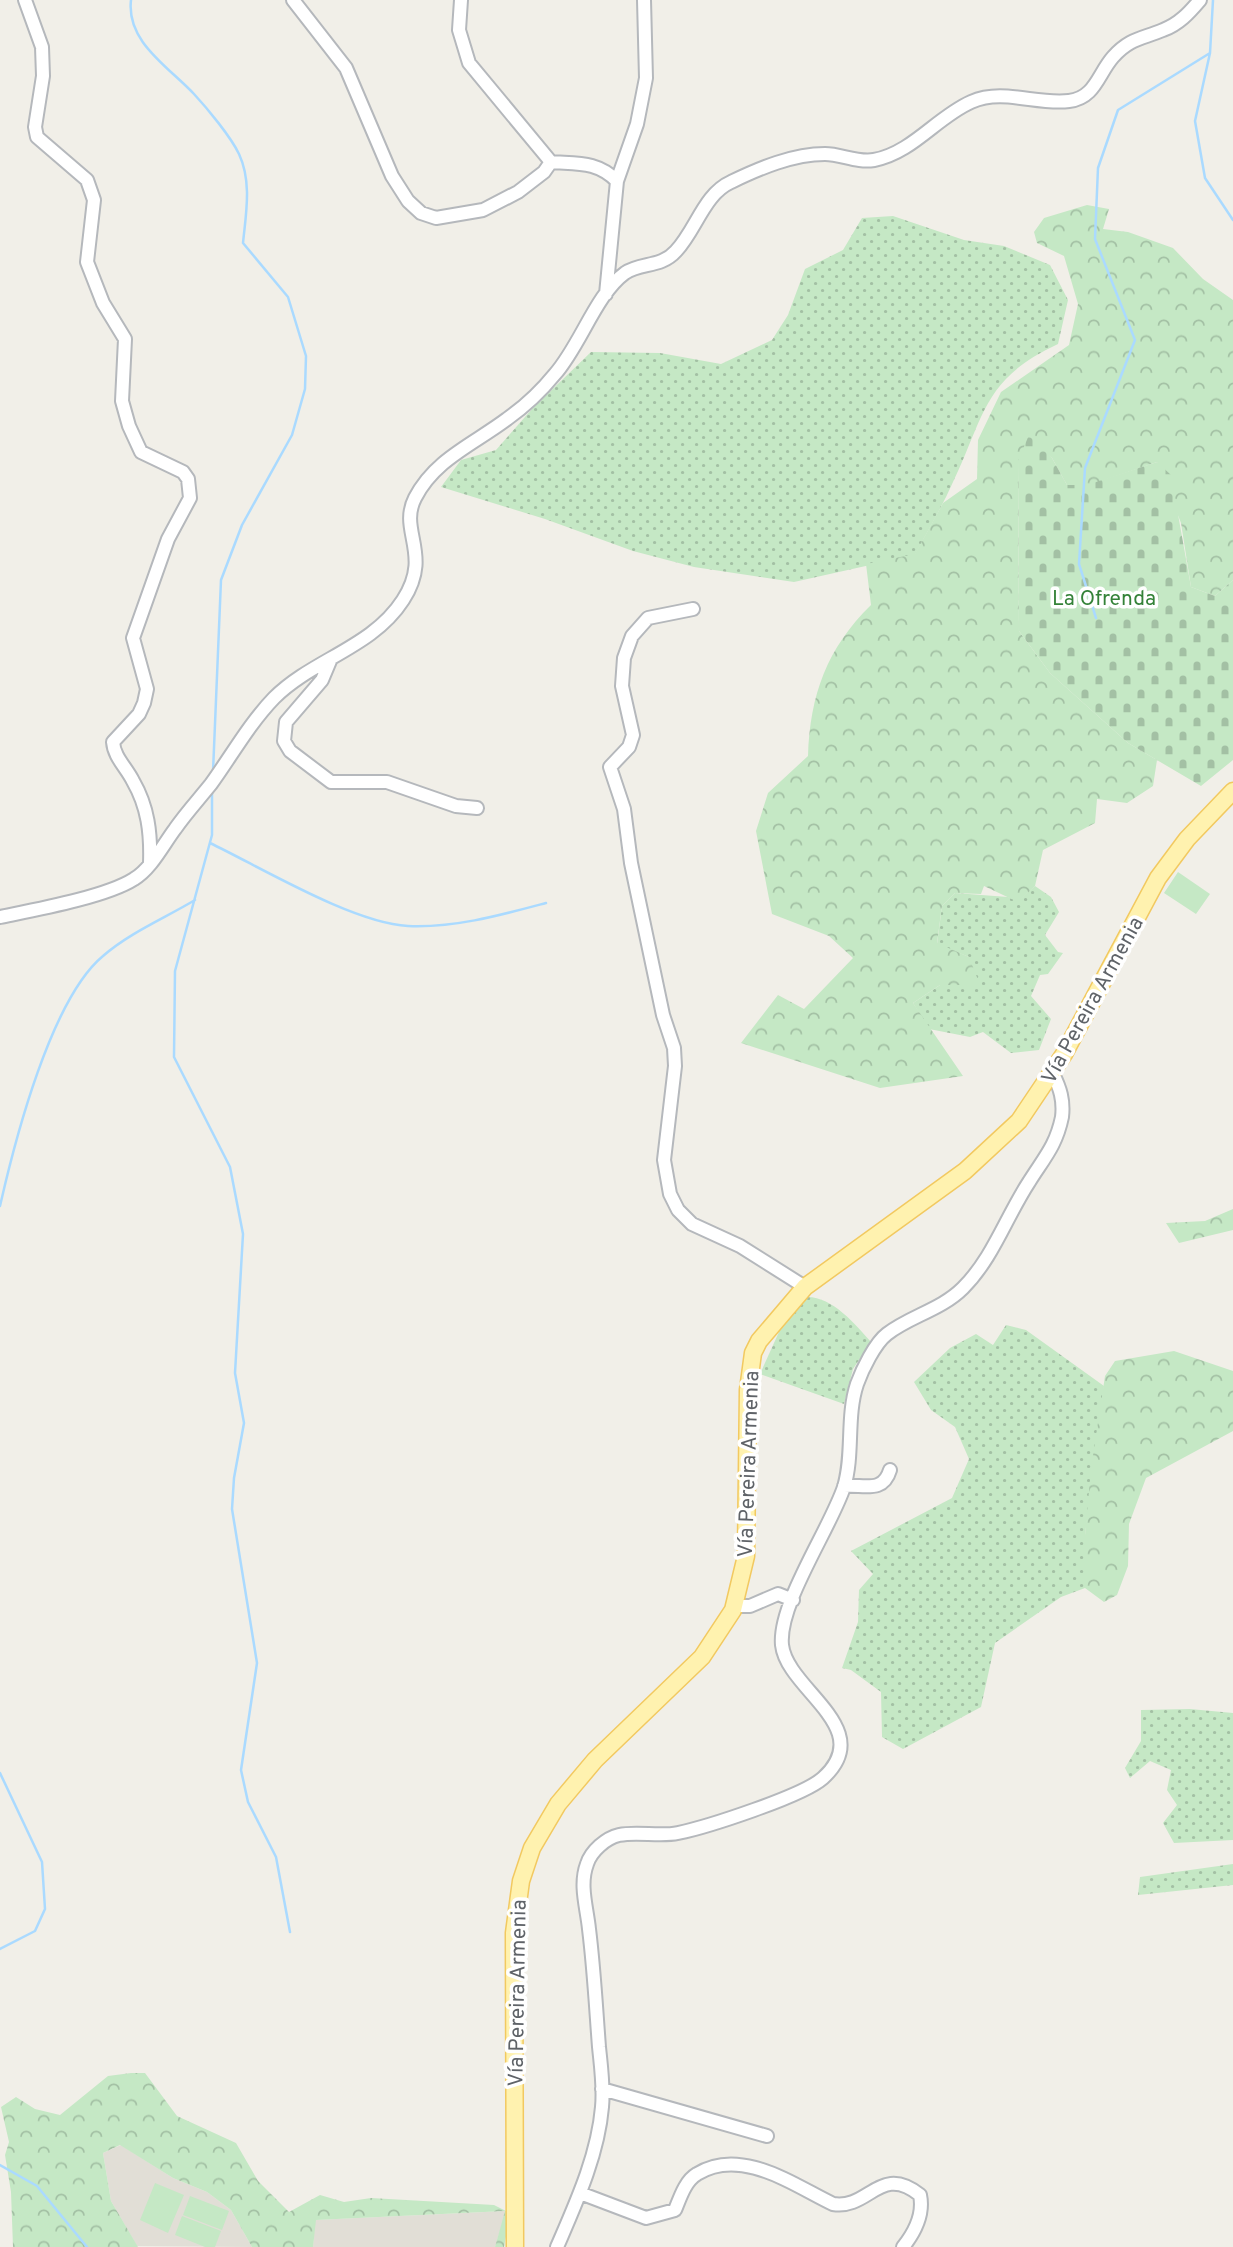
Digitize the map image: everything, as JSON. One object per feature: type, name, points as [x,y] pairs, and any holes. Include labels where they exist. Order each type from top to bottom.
[{"type":"main road","name":"Vía Pereira Armenia","points":[[515,2247],[514,1933],[517,1898],[526,1863],[547,1819],[569,1789],[697,1662],[721,1632],[734,1606],[745,1569],[748,1541],[747,1408],[751,1364],[766,1329],[806,1287],[982,1157],[1019,1121],[1053,1074],[1158,878],[1187,839],[1233,791]]},
{"type":"street","points":[[24,0],[42,47],[43,76],[35,127],[43,144],[87,180],[91,188],[94,201],[87,262],[103,303],[125,339],[121,401],[129,426],[141,452],[183,472],[191,488],[190,498],[168,539],[133,638],[147,689],[144,703],[139,714],[113,742],[113,751],[140,793],[151,830],[149,863]]},
{"type":"street","points":[[293,0],[346,68],[392,176],[408,201],[422,213],[436,218],[483,210],[518,192],[544,172],[551,162]]},
{"type":"street","points":[[461,0],[459,30],[469,64],[551,162],[596,165],[617,181]]},
{"type":"street","points":[[606,294],[617,181],[637,124],[646,78],[644,0]]},
{"type":"street","points":[[0,917],[117,887],[137,878],[255,720],[278,695],[368,638],[395,613],[417,573],[418,557],[410,516],[412,503],[423,485],[447,459],[509,418],[553,377],[575,350],[606,294],[626,272],[663,262],[675,253],[691,232],[711,197],[726,184],[788,159],[826,154],[872,161],[893,154],[964,105],[984,96],[1069,101],[1085,96],[1099,81],[1112,58],[1138,37],[1161,31],[1186,18],[1200,0]]},
{"type":"street","points":[[693,610],[648,618],[632,636],[624,658],[622,686],[633,735],[629,747],[610,767],[624,809],[631,863],[663,1015],[674,1048],[675,1066],[664,1160],[666,1180],[678,1210],[692,1224],[740,1246],[806,1287]]},
{"type":"street","points":[[330,660],[323,680],[286,722],[284,741],[290,751],[331,782],[387,782],[456,806],[477,808]]},
{"type":"street","points":[[557,2247],[580,2193],[600,2122],[602,2089],[583,1886],[587,1861],[603,1842],[619,1835],[679,1833],[792,1797],[823,1778],[832,1768],[839,1749],[837,1729],[825,1707],[800,1680],[784,1652],[783,1633],[793,1600],[844,1486],[851,1407],[857,1383],[881,1339],[888,1332],[934,1310],[963,1288],[998,1241],[1029,1182],[1049,1157],[1062,1106],[1062,1095],[1053,1074]]},
{"type":"street","points":[[844,1486],[876,1487],[888,1479],[890,1470]]},
{"type":"street","points":[[734,1606],[750,1606],[778,1594],[793,1600]]},
{"type":"street","points":[[602,2089],[767,2136]]},
{"type":"street","points":[[580,2193],[646,2218],[675,2210],[685,2186],[696,2174],[735,2165],[755,2167],[843,2206],[877,2186],[902,2184],[920,2195],[923,2207],[914,2230],[902,2247]]},
{"type":"shaded area","points":[[121,2145],[173,2178],[207,2192],[231,2210],[252,2247],[137,2246],[111,2201],[103,2153]]},
{"type":"shaded area","points":[[506,2211],[495,2247],[313,2247],[315,2220]]},
{"type":"green space","points":[[1087,205],[1109,209],[1103,229],[1128,232],[1173,248],[1203,279],[1233,300],[1233,580],[1215,596],[1191,587],[1181,523],[1157,462],[1087,486],[1067,485],[1052,458],[1037,446],[1018,461],[1019,631],[1050,673],[1128,743],[1157,760],[1153,786],[1127,803],[1097,799],[1095,823],[1043,850],[1035,886],[1018,902],[984,886],[981,894],[955,893],[942,906],[937,943],[969,957],[980,985],[940,985],[913,1003],[963,1076],[880,1088],[741,1043],[778,995],[804,1009],[853,958],[829,936],[772,914],[756,831],[768,793],[808,756],[812,713],[824,674],[843,638],[871,605],[866,564],[915,554],[943,503],[977,479],[978,440],[1001,392],[1069,345],[1078,304],[1064,256],[1037,243],[1034,232],[1044,218]]},
{"type":"green space","points":[[893,216],[964,240],[1004,246],[1050,265],[1068,300],[1058,344],[1014,371],[989,401],[949,491],[915,555],[794,582],[694,567],[633,551],[545,519],[441,487],[461,460],[496,450],[532,409],[591,352],[660,353],[721,364],[772,340],[788,315],[805,269],[843,250],[862,218]]},
{"type":"green space","name":"La Ofrenda","points":[[1029,435],[1052,458],[1067,485],[1087,485],[1157,462],[1171,475],[1191,587],[1215,596],[1233,580],[1233,760],[1201,786],[1128,743],[1050,673],[1019,631],[1018,461]]},
{"type":"green space","points":[[1178,872],[1210,894],[1196,914],[1164,893]]},
{"type":"green space","points":[[1035,886],[1051,897],[1059,912],[1045,935],[1058,952],[1063,953],[1048,974],[1040,975],[1031,996],[1051,1019],[1039,1050],[1011,1053],[983,1032],[970,1037],[929,1029],[913,1003],[940,985],[969,957],[937,944],[942,906],[955,893],[1008,897],[1018,901]]},
{"type":"green space","points":[[1233,1209],[1233,1230],[1179,1243],[1166,1223],[1205,1221]]},
{"type":"green space","points":[[806,1297],[816,1298],[834,1306],[871,1342],[853,1369],[844,1404],[760,1374],[788,1312]]},
{"type":"green space","points":[[1006,1325],[1026,1330],[1104,1386],[1085,1535],[1085,1588],[1061,1597],[995,1643],[981,1707],[903,1749],[882,1737],[881,1692],[851,1670],[842,1668],[858,1622],[859,1590],[873,1574],[851,1551],[952,1498],[969,1459],[955,1427],[931,1410],[914,1382],[950,1348],[976,1334],[993,1345]]},
{"type":"green space","points":[[1174,1351],[1233,1371],[1233,1431],[1146,1478],[1129,1524],[1128,1566],[1117,1595],[1104,1602],[1085,1588],[1085,1535],[1091,1469],[1105,1376],[1115,1361]]},
{"type":"green space","points":[[1190,1709],[1233,1713],[1233,1840],[1174,1843],[1163,1823],[1177,1805],[1167,1790],[1171,1770],[1150,1761],[1130,1778],[1125,1768],[1141,1741],[1141,1710]]},
{"type":"green space","points":[[1233,1864],[1233,1885],[1138,1895],[1140,1877]]},
{"type":"green space","points":[[145,2073],[177,2116],[236,2143],[258,2181],[289,2212],[320,2195],[344,2202],[371,2198],[494,2205],[506,2211],[508,2226],[504,2247],[495,2247],[505,2211],[316,2220],[313,2247],[252,2247],[231,2210],[207,2192],[173,2178],[120,2145],[103,2153],[111,2201],[138,2247],[13,2247],[11,2192],[5,2155],[9,2142],[1,2107],[16,2097],[35,2109],[60,2115],[108,2076]]},
{"type":"green space","points":[[155,2183],[184,2195],[168,2233],[140,2220]]},
{"type":"green space","points":[[190,2196],[229,2211],[222,2230],[183,2215]]},
{"type":"green space","points":[[182,2216],[221,2231],[215,2247],[205,2247],[175,2235]]},
{"type":"waterway","points":[[131,0],[131,15],[142,41],[194,94],[225,131],[239,154],[247,187],[243,243],[288,297],[306,356],[305,389],[292,435],[242,525],[221,580],[213,772]]},
{"type":"waterway","points":[[1213,0],[1210,53],[1195,121],[1205,178],[1233,220]]},
{"type":"waterway","points":[[1096,618],[1079,564],[1085,468],[1135,340],[1095,239],[1098,168],[1118,110],[1210,53]]},
{"type":"waterway","points":[[212,789],[212,835],[175,971],[174,1057],[230,1167],[243,1234],[235,1373],[244,1423],[234,1478],[232,1509],[257,1663],[241,1770],[248,1802],[276,1857],[290,1932]]},
{"type":"waterway","points":[[210,843],[335,905],[386,923],[408,926],[443,925],[478,920],[546,903]]},
{"type":"waterway","points":[[0,1206],[25,1109],[38,1072],[67,1004],[84,976],[103,956],[124,940],[195,900]]},
{"type":"waterway","points":[[0,1773],[42,1862],[45,1909],[35,1931],[0,1949]]},
{"type":"waterway","points":[[0,2165],[37,2186],[87,2247]]}]
